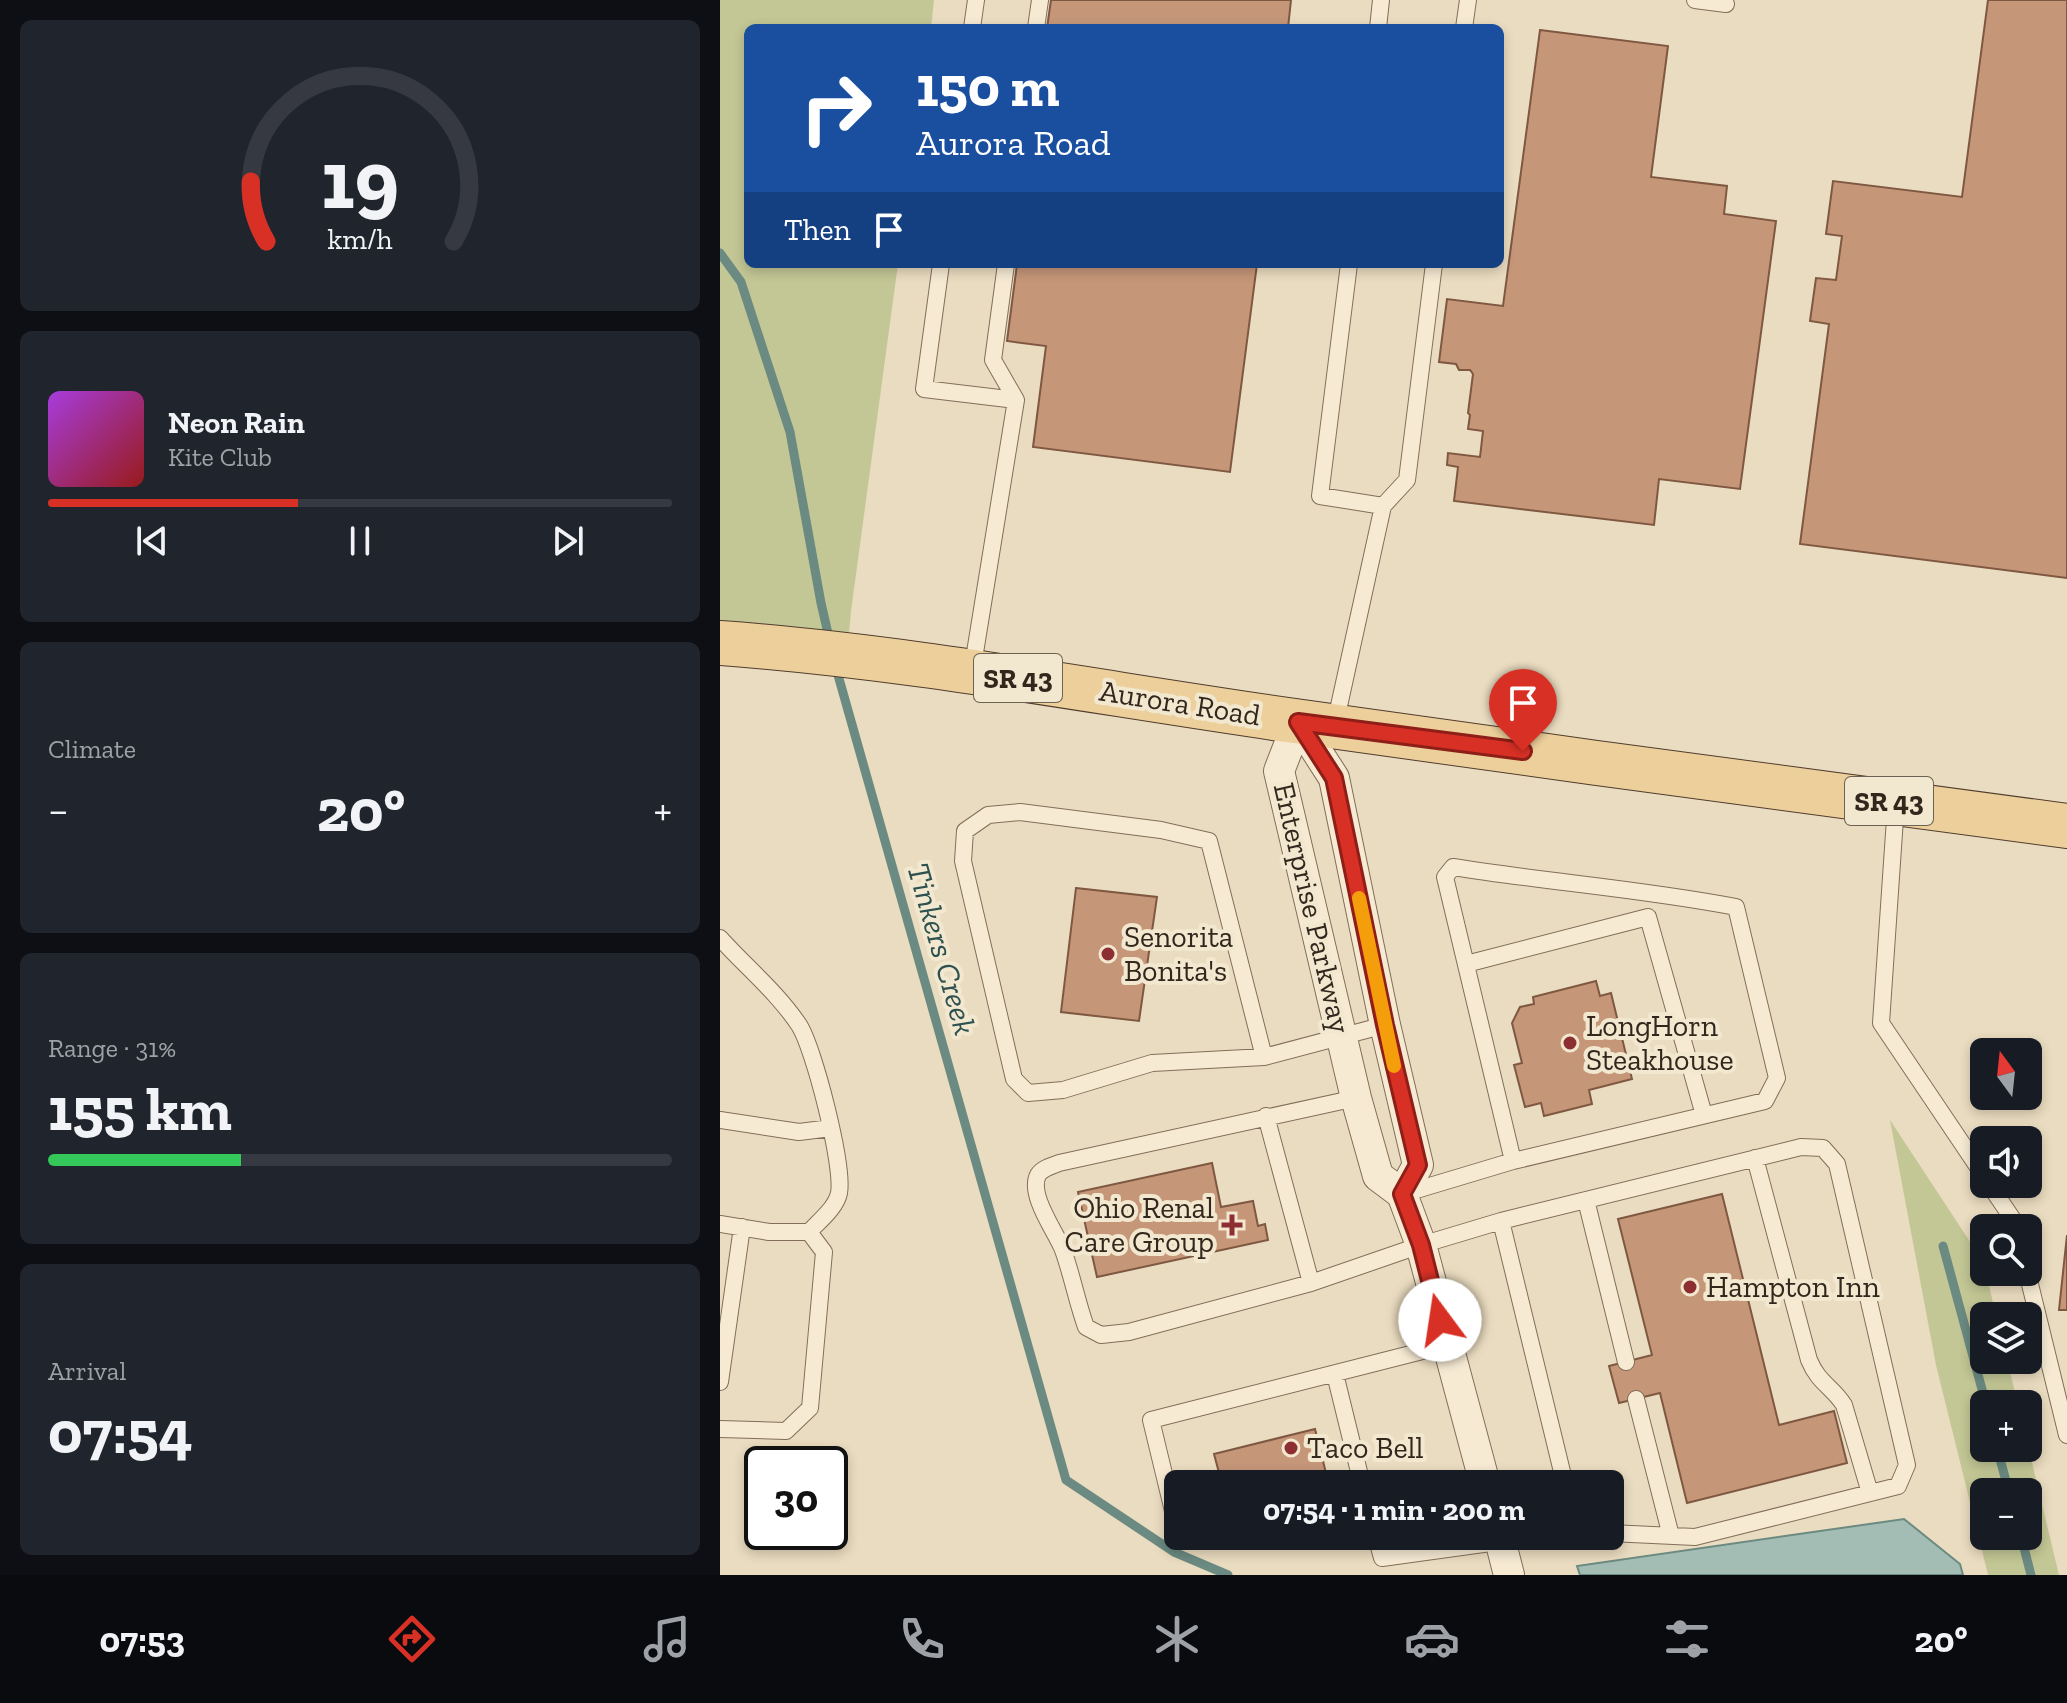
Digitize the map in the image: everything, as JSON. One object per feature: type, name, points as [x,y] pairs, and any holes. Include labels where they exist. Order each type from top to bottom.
[{"type":"main road","name":"Aurora Road","points":[[720,643],[781,647],[1030,679],[1316,724],[2067,826]]},
{"type":"street","name":"Enterprise Parkway","points":[[1316,724],[1334,778],[1385,1025],[1418,1165],[1402,1194]]},
{"type":"street","name":"Enterprise Parkway","points":[[1316,724],[1279,771],[1356,1098],[1378,1176],[1402,1194],[1421,1245],[1481,1470]]},
{"type":"street","points":[[1503,1550],[1509,1575]]},
{"type":"lane","points":[[973,24],[976,0]]},
{"type":"lane","points":[[1037,24],[1040,0]]},
{"type":"lane","points":[[1378,24],[1381,0]]},
{"type":"lane","points":[[1465,24],[1468,0]]},
{"type":"lane","points":[[1695,0],[1726,4]]},
{"type":"lane","points":[[940,268],[924,389],[1016,400]]},
{"type":"lane","points":[[972,673],[1016,400],[993,360],[1005,268]]},
{"type":"lane","points":[[1348,268],[1320,496],[1383,506]]},
{"type":"lane","points":[[1316,724],[1383,506],[1407,480],[1434,268]]},
{"type":"lane","points":[[1896,802],[1881,1023],[1970,1155]]},
{"type":"lane","points":[[1264,1057],[1209,841],[1161,830],[1020,812],[988,815],[965,831],[963,861],[1014,1079],[1028,1093],[1063,1090],[1152,1063],[1264,1057],[1385,1025]]},
{"type":"lane","points":[[1402,1194],[1513,1161],[1765,1101],[1777,1078],[1736,907],[1641,891],[1556,883],[1453,867],[1445,877],[1513,1161]]},
{"type":"lane","points":[[1641,891],[1704,1115]]},
{"type":"lane","points":[[1466,964],[1648,917]]},
{"type":"lane","points":[[720,938],[777,996],[801,1027],[814,1061],[831,1128],[839,1193],[829,1211],[809,1232],[769,1232],[720,1224]]},
{"type":"lane","points":[[1356,1098],[1059,1163],[1043,1170],[1037,1176],[1036,1184],[1047,1223],[1061,1246],[1086,1327],[1092,1333],[1101,1335],[1129,1332],[1311,1283],[1501,1221],[1801,1147],[1823,1148],[1837,1164],[1907,1465],[1898,1486],[1695,1537],[1624,1534]]},
{"type":"lane","points":[[1266,1116],[1311,1283]]},
{"type":"lane","points":[[720,1120],[799,1132],[831,1128]]},
{"type":"lane","points":[[1755,1158],[1809,1360],[1816,1377],[1837,1394],[1844,1405],[1870,1493]]},
{"type":"lane","points":[[1586,1200],[1626,1362]]},
{"type":"lane","points":[[1501,1221],[1562,1470]]},
{"type":"lane","points":[[720,1382],[742,1227]]},
{"type":"lane","points":[[720,1429],[786,1431],[810,1408],[824,1252],[809,1232]]},
{"type":"lane","points":[[2030,1286],[2067,1435]]},
{"type":"lane","points":[[1164,1474],[1151,1420],[1446,1345]]},
{"type":"lane","points":[[1335,1374],[1359,1470]]},
{"type":"lane","points":[[1636,1399],[1671,1536]]},
{"type":"lane","points":[[1380,1550],[1382,1558],[1432,1550]]},
{"type":"green space","points":[[720,0],[934,0],[931,24],[744,24],[744,268],[897,268],[847,656],[720,643]]},
{"type":"green space","points":[[1890,1120],[1970,1242],[1970,1286],[1989,1286],[1993,1302],[1970,1302],[1970,1374],[2010,1374],[2014,1390],[1970,1390],[1970,1462],[2032,1462],[2036,1478],[1970,1478],[1970,1502],[1936,1365]]},
{"type":"green space","points":[[2042,1504],[2059,1575],[1988,1575],[1982,1550],[2042,1550]]},
{"type":"water","points":[[1904,1519],[1960,1564],[1963,1575],[1580,1575],[1577,1566]]},
{"type":"building","points":[[1051,0],[1291,0],[1288,24],[1048,24]]},
{"type":"building","points":[[1988,0],[2067,0],[2067,578],[1800,544],[1829,324],[1810,321],[1816,278],[1836,280],[1842,236],[1826,234],[1833,181],[1962,197]]},
{"type":"building","points":[[1540,30],[1668,46],[1651,177],[1727,186],[1724,214],[1776,221],[1740,489],[1659,479],[1654,525],[1454,501],[1458,467],[1447,465],[1448,453],[1480,457],[1483,431],[1468,429],[1473,374],[1470,370],[1459,370],[1456,364],[1439,362],[1447,299],[1503,306]]},
{"type":"building","points":[[1016,268],[1256,268],[1230,472],[1033,447],[1046,346],[1007,341]]},
{"type":"building","name":"Senorita Bonita's","points":[[1076,888],[1157,897],[1139,1021],[1061,1012]]},
{"type":"building","name":"LongHorn Steakhouse","points":[[1596,981],[1600,996],[1611,993],[1632,1079],[1589,1090],[1592,1104],[1544,1116],[1541,1103],[1525,1107],[1514,1065],[1522,1063],[1512,1023],[1520,1007],[1534,1004],[1533,997]]},
{"type":"building","points":[[1212,1163],[1221,1207],[1253,1201],[1258,1226],[1265,1224],[1268,1240],[1097,1277],[1078,1192]]},
{"type":"building","name":"Hampton Inn","points":[[1722,1194],[1779,1425],[1834,1411],[1847,1463],[1687,1503],[1660,1393],[1619,1403],[1609,1366],[1652,1355],[1618,1219]]},
{"type":"building","points":[[2067,1235],[2067,1310],[2059,1310]]},
{"type":"building","points":[[1315,1429],[1325,1470],[1218,1470],[1214,1454]]},
{"type":"waterway","name":"Tinkers Creek","points":[[720,253],[741,282],[790,432],[830,642]]},
{"type":"waterway","name":"Tinkers Creek","points":[[836,668],[1066,1480],[1174,1552],[1228,1575]]},
{"type":"waterway","name":"Tinkers Creek","points":[[1943,1246],[1982,1390]]},
{"type":"waterway","name":"Tinkers Creek","points":[[2001,1462],[2005,1478]]},
{"type":"waterway","name":"Tinkers Creek","points":[[2025,1550],[2031,1575]]},
{"type":"slow traffic","points":[[1359,898],[1394,1066]]},
{"type":"place","name":"Senorita Bonita's","points":[[1108,954]]},
{"type":"place","name":"LongHorn Steakhouse","points":[[1570,1043]]},
{"type":"place","name":"Ohio Renal Care Group","points":[[1232,1225]]},
{"type":"place","name":"Hampton Inn","points":[[1690,1287]]},
{"type":"place","name":"Taco Bell","points":[[1291,1448]]},
{"type":"route","points":[[1440,1320],[1421,1245],[1402,1194],[1418,1165],[1385,1025],[1334,778],[1298,722],[1523,751]]}]
